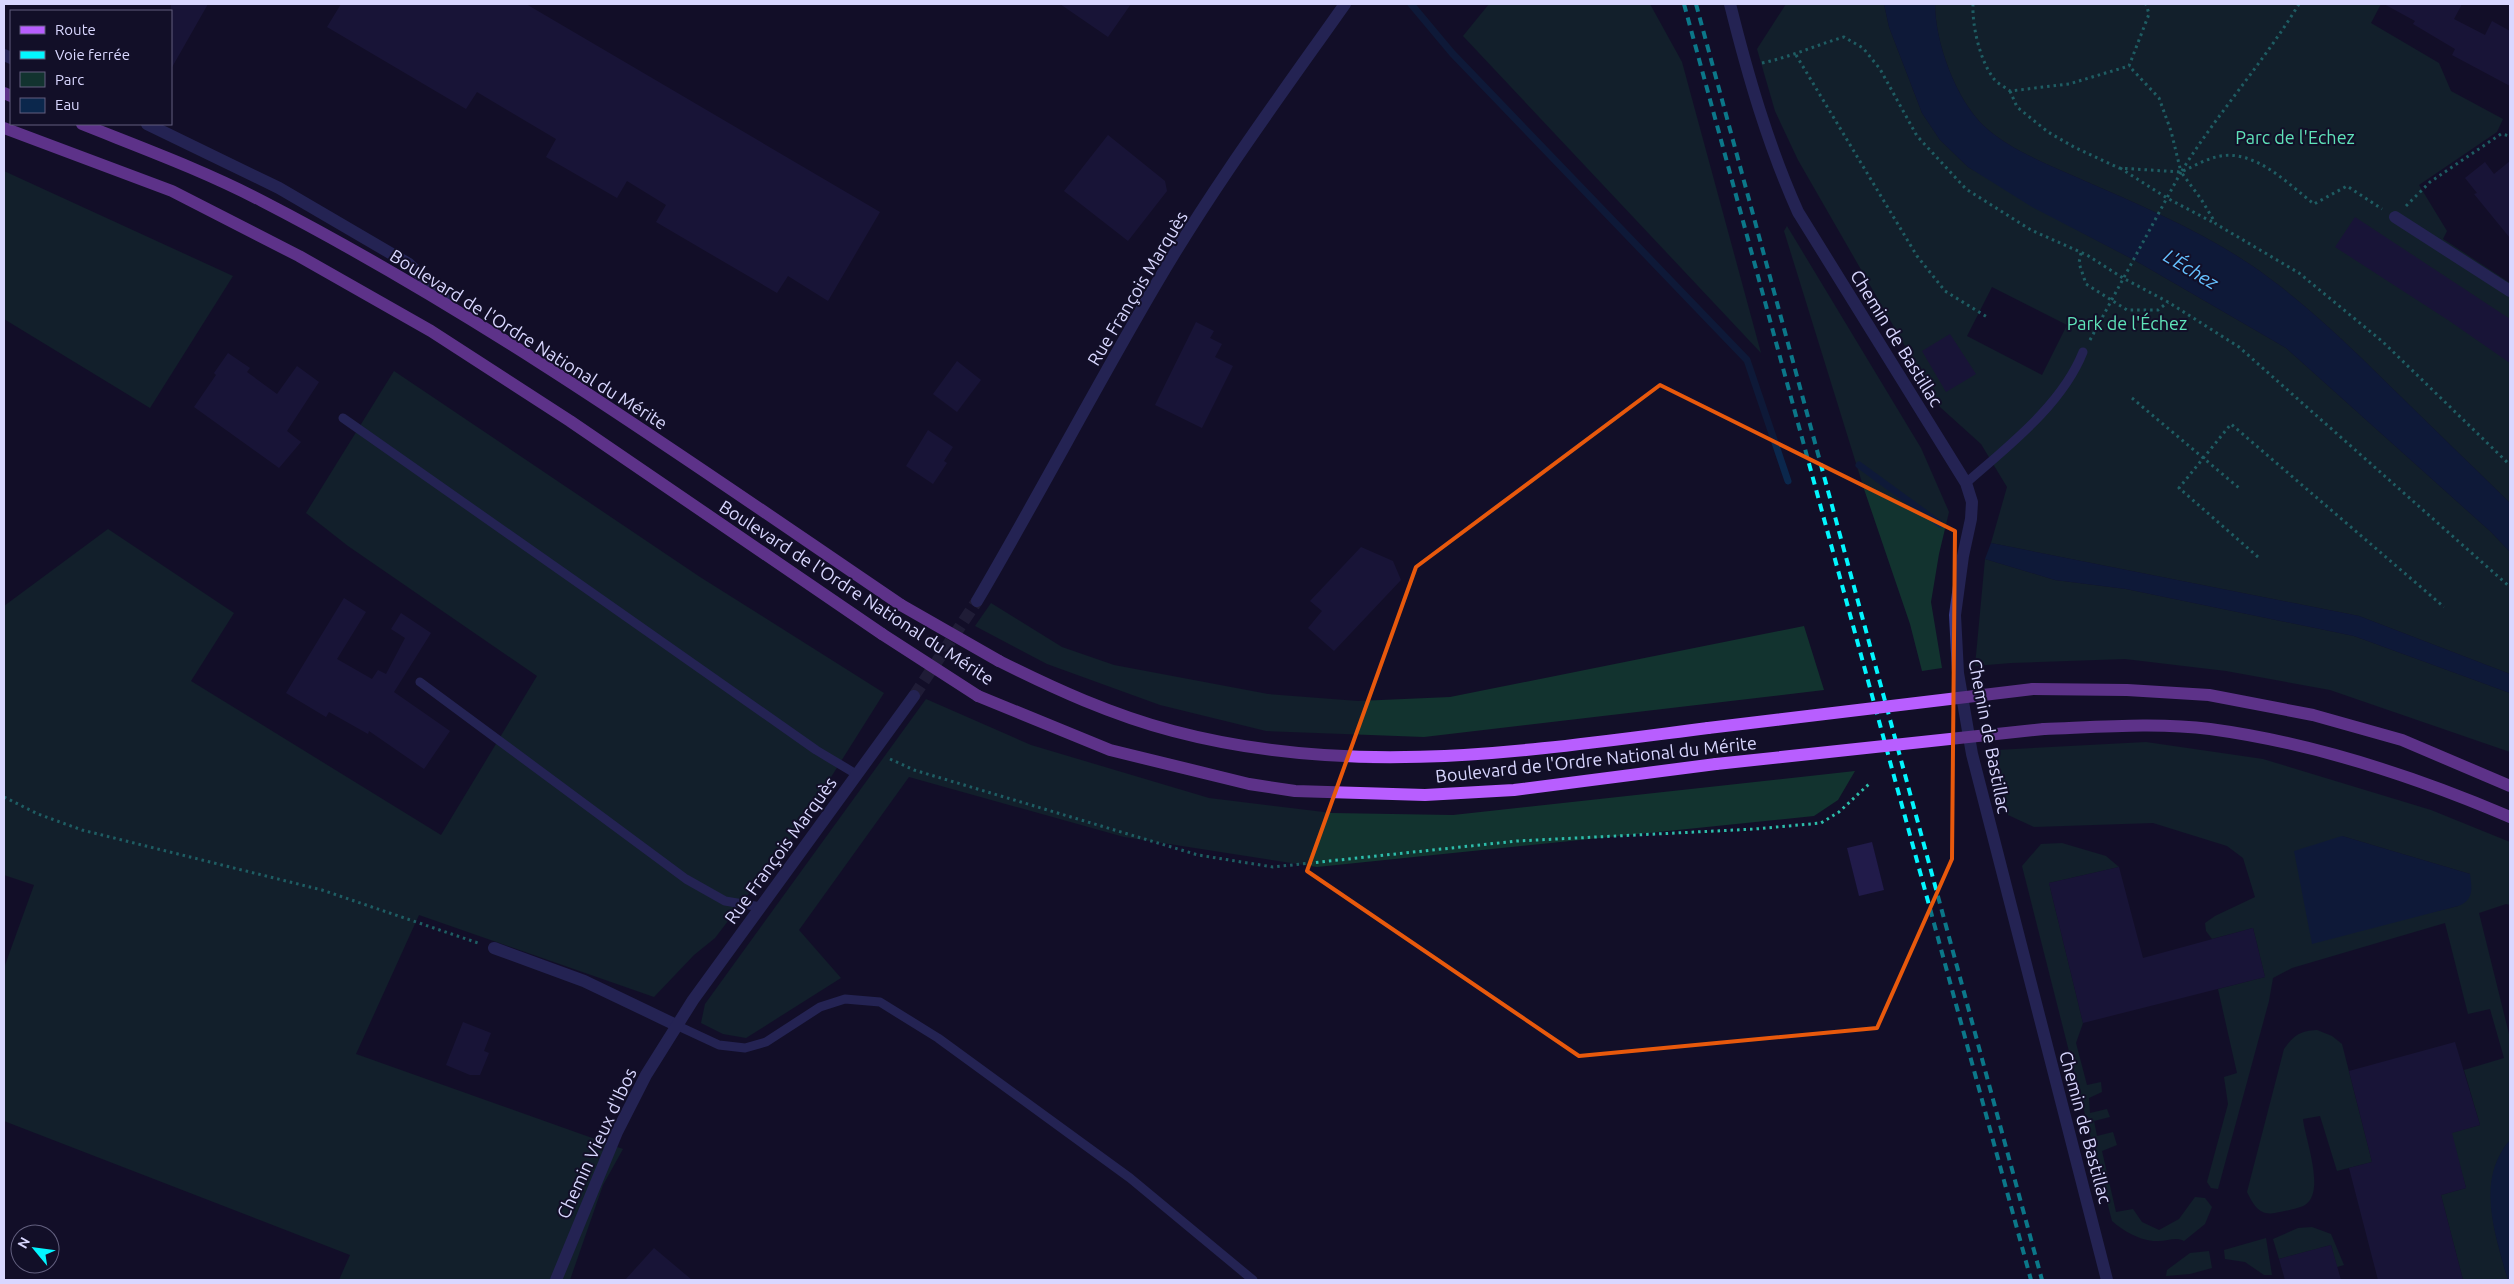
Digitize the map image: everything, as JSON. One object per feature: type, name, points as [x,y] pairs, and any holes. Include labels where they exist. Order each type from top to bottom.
[{"type":"main road","name":"Boulevard de l'Ordre National du Mérite","points":[[84,125],[260,200],[451,306],[586,391],[901,605],[998,662],[1078,700],[1172,731],[1243,747],[1323,757],[1401,759],[1517,752],[2033,689],[2127,690],[2209,695],[2313,715],[2402,740],[2510,786]]},
{"type":"main road","name":"Boulevard de l'Ordre National du Mérite","points":[[4,128],[172,191],[298,256],[431,331],[570,421],[882,634],[978,696],[1110,750],[1249,784],[1295,791],[1425,795],[1514,790],[1716,764],[2044,729],[2128,726],[2209,729],[2298,745],[2388,769],[2462,796],[2510,817]]},
{"type":"street","name":"Rue François Marquès","points":[[976,601],[1036,502],[1156,284],[1249,139],[1345,4]]},
{"type":"street","name":"Chemin de Bastillac","points":[[1730,4],[1745,66],[1778,168],[1798,212],[1966,483],[1972,502],[1971,519],[1963,556],[1955,615],[1958,673],[1970,745],[2107,1280]]},
{"type":"street","points":[[150,125],[278,188],[409,264],[451,306]]},
{"type":"street","points":[[2395,217],[2510,291]]},
{"type":"street","name":"Rue François Marquès","points":[[676,1025],[914,696]]},
{"type":"street","points":[[494,948],[584,981],[676,1025]]},
{"type":"street","name":"Chemin Vieux d'Ibos","points":[[556,1280],[617,1132],[646,1075],[676,1025]]},
{"type":"lane","points":[[1966,483],[2060,395],[2074,374],[2083,352]]},
{"type":"lane","points":[[342,418],[816,750],[856,774]]},
{"type":"lane","points":[[420,682],[686,879],[725,901],[761,907]]},
{"type":"lane","points":[[676,1025],[719,1045],[745,1048],[766,1042],[820,1007],[845,999],[880,1002],[938,1038],[1130,1178],[1253,1280]]},
{"type":"path","points":[[1973,4],[1972,14],[1984,62],[1995,80],[2010,91],[2017,107],[2048,132],[2119,168],[2167,198],[2216,224],[2299,273],[2383,342],[2510,465]]},
{"type":"path","points":[[2130,66],[2148,14],[2146,4]]},
{"type":"path","points":[[2083,352],[2165,203],[2180,172],[2203,136],[2261,61],[2299,4]]},
{"type":"path","points":[[1745,66],[1796,55],[1819,44],[1844,37],[1863,48],[1880,69],[1917,136],[1966,189],[2031,230],[2081,252],[2123,278],[2168,302],[2239,347],[2510,587]]},
{"type":"path","points":[[1796,55],[1917,256],[1945,291],[1987,317]]},
{"type":"path","points":[[2010,91],[2069,84],[2130,66]]},
{"type":"path","points":[[2130,66],[2159,98],[2171,130],[2180,172],[2201,199],[2216,224]]},
{"type":"path","points":[[2119,168],[2180,172],[2217,157],[2241,155],[2257,162],[2314,204],[2347,186],[2395,217],[2430,182],[2502,134],[2510,136]]},
{"type":"path","points":[[2081,252],[2078,263],[2086,284],[2111,301],[2127,310],[2158,310],[2168,302]]},
{"type":"path","points":[[2132,398],[2239,488]]},
{"type":"path","points":[[2258,557],[2179,488],[2231,424],[2444,608]]},
{"type":"path","points":[[873,752],[914,770],[1198,855],[1273,867],[1517,841],[1755,830],[1821,823],[1840,812],[1870,783]]},
{"type":"path","points":[[4,797],[38,814],[82,830],[322,890],[494,948]]},
{"type":"highlighted area","points":[[1660,385],[1955,531],[1952,859],[1877,1028],[1579,1056],[1307,871],[1416,567]]},
{"type":"green space","points":[[1489,4],[1650,4],[1682,62],[1761,353],[1463,36]]},
{"type":"green space","name":"Park de l'Échez","points":[[1786,4],[1884,4],[1889,27],[1922,113],[1940,140],[1968,167],[2286,348],[2491,532],[2510,552],[2510,674],[2359,616],[1991,543],[2007,487],[1981,444],[1940,407],[1798,160],[1775,111],[1757,49]],"holes":[[[1992,287],[2067,325],[2042,375],[1967,336]]]},
{"type":"green space","name":"Parc de l'Echez","points":[[1935,4],[2381,4],[2371,23],[2439,63],[2451,91],[2503,119],[2497,132],[2419,185],[2447,231],[2443,239],[2510,283],[2510,503],[2341,338],[2270,278],[2231,252],[2191,230],[2149,209],[2019,151],[1984,126],[1965,101],[1949,70],[1939,35]]},
{"type":"green space","points":[[4,171],[233,276],[150,408],[4,319]]},
{"type":"green space","points":[[1787,226],[1921,448],[1949,512],[1939,554],[1931,602],[1942,668],[1922,671],[1910,624],[1864,489],[1784,231]]},
{"type":"green space","points":[[394,371],[700,577],[884,693],[799,828],[715,938],[694,955],[654,997],[419,915],[356,1054],[623,1149],[603,1185],[570,1280],[339,1280],[350,1255],[4,1121],[4,968],[34,885],[4,875],[4,606],[108,529],[234,613],[191,681],[441,835],[537,676],[348,546],[306,513]]},
{"type":"green space","points":[[1985,559],[2055,580],[2126,589],[2354,636],[2510,693],[2510,752],[2330,690],[2226,671],[2125,659],[1975,666]]},
{"type":"green space","points":[[991,603],[1062,647],[1114,665],[1268,694],[1358,701],[1450,697],[1804,626],[1824,690],[1424,737],[1266,731],[1160,705],[1047,664],[975,626]]},
{"type":"green space","points":[[926,699],[1031,745],[1209,798],[1332,813],[1453,815],[1855,771],[1838,800],[1814,816],[1317,867],[1124,837],[909,777],[799,930],[841,978],[746,1038],[723,1034],[701,1023],[705,1004]]},
{"type":"green space","points":[[2146,742],[2263,759],[2431,810],[2510,842],[2510,905],[2506,904],[2479,913],[2510,1038],[2510,1140],[2500,1156],[2494,1172],[2491,1190],[2494,1226],[2508,1280],[2463,1280],[2441,1195],[2466,1188],[2451,1133],[2480,1125],[2464,1070],[2504,1058],[2490,1009],[2468,1014],[2445,923],[2292,968],[2273,978],[2269,1001],[2218,1189],[2211,1188],[2207,1182],[2228,1104],[2224,1077],[2237,1073],[2218,989],[2265,977],[2253,928],[2212,939],[2206,931],[2205,923],[2215,916],[2255,897],[2243,858],[2227,846],[2153,823],[2034,827],[2008,815],[1996,750]],"holes":[[[2342,836],[2470,874],[2458,906],[2392,922]]]},
{"type":"green space","points":[[2062,843],[2106,856],[2119,867],[2049,883],[2083,1023],[2076,1043],[2087,1085],[2101,1082],[2102,1092],[2089,1098],[2090,1113],[2107,1109],[2110,1117],[2094,1121],[2097,1136],[2113,1132],[2117,1145],[2102,1151],[2116,1212],[2133,1209],[2142,1222],[2159,1230],[2179,1219],[2195,1197],[2205,1198],[2212,1207],[2205,1224],[2184,1241],[2177,1239],[2150,1241],[2127,1232],[2112,1221],[2022,866],[2041,844]]},
{"type":"green space","points":[[2317,1030],[2332,1036],[2342,1044],[2372,1162],[2337,1171],[2320,1116],[2303,1119],[2313,1165],[2314,1189],[2311,1198],[2305,1205],[2299,1208],[2265,1213],[2254,1205],[2247,1192],[2284,1049],[2298,1035],[2306,1031]]},
{"type":"green space","points":[[2312,1227],[2331,1234],[2344,1265],[2337,1267],[2331,1245],[2279,1259],[2273,1239],[2298,1228]]},
{"type":"green space","points":[[2266,1238],[2272,1275],[2264,1275],[2245,1262],[2225,1259],[2224,1250]]},
{"type":"green space","points":[[2209,1251],[2212,1268],[2190,1274],[2166,1276],[2167,1270],[2190,1253]]},
{"type":"water","name":"L'Échez","points":[[1884,4],[1935,4],[1943,52],[1956,86],[1974,115],[1995,135],[2019,151],[2149,209],[2231,252],[2270,278],[2324,323],[2510,503],[2510,552],[2491,532],[2286,348],[2136,261],[2032,207],[1968,167],[1940,140],[1922,113],[1889,27]]},
{"type":"water","points":[[1991,543],[2359,616],[2510,674],[2510,693],[2354,636],[2126,589],[2055,580],[1985,559]]},
{"type":"water","points":[[2342,836],[2470,874],[2471,893],[2467,901],[2458,906],[2312,944],[2294,851]]},
{"type":"water","points":[[2510,1140],[2510,1280],[2508,1280],[2494,1226],[2491,1190],[2493,1172],[2499,1156]]},
{"type":"building","points":[[171,4],[208,4],[172,67],[172,10]]},
{"type":"building","points":[[341,4],[526,4],[880,212],[828,301],[788,276],[777,293],[656,222],[666,205],[627,181],[617,198],[546,157],[556,139],[477,92],[466,109],[327,27]]},
{"type":"building","points":[[1060,4],[1131,4],[1108,37]]},
{"type":"building","points":[[2384,4],[2462,4],[2454,19],[2485,35],[2492,21],[2510,31],[2510,86],[2452,55],[2455,49],[2413,24],[2415,21]]},
{"type":"building","points":[[1108,135],[1165,181],[1167,191],[1128,241],[1064,191]]},
{"type":"building","points":[[2510,161],[2510,238],[2474,194],[2477,193],[2465,178],[2485,162],[2494,174]]},
{"type":"building","points":[[2355,217],[2510,319],[2510,363],[2448,320],[2335,247]]},
{"type":"building","points":[[1196,322],[1214,331],[1210,338],[1222,344],[1215,357],[1233,366],[1202,428],[1155,405]]},
{"type":"building","points":[[1950,334],[1976,374],[1946,392],[1922,351]]},
{"type":"building","points":[[228,353],[250,368],[247,372],[277,394],[297,366],[319,382],[287,431],[301,442],[279,468],[194,407],[216,375],[214,373]]},
{"type":"building","points":[[957,361],[981,380],[957,412],[933,394]]},
{"type":"building","points":[[928,430],[953,447],[944,461],[947,463],[933,484],[906,466]]},
{"type":"building","points":[[1361,547],[1393,561],[1401,580],[1334,651],[1308,628],[1322,611],[1310,601]]},
{"type":"building","points":[[344,598],[366,612],[337,659],[372,679],[378,670],[386,674],[405,638],[391,629],[401,613],[431,633],[394,692],[450,731],[424,769],[369,731],[368,734],[329,712],[326,717],[286,693]]},
{"type":"building","points":[[1872,842],[1884,890],[1859,896],[1847,848]]},
{"type":"building","points":[[2119,867],[2143,958],[2253,928],[2265,977],[2083,1023],[2049,883]]},
{"type":"building","points":[[463,1022],[491,1033],[484,1051],[489,1053],[480,1075],[470,1075],[446,1065]]},
{"type":"building","points":[[2455,1042],[2480,1125],[2452,1133],[2466,1188],[2441,1195],[2463,1280],[2378,1280],[2349,1168],[2372,1162],[2349,1071]]},
{"type":"building","points":[[2331,1245],[2341,1280],[2285,1280],[2279,1259]]},
{"type":"building","points":[[654,1248],[692,1280],[625,1280]]},
{"type":"waterway","points":[[1411,4],[1452,53],[1747,360],[1788,481]]},
{"type":"waterway","points":[[1859,465],[1940,524]]},
{"type":"tunnel","points":[[914,696],[977,601]]},
{"type":"railway","points":[[1684,4],[2031,1280]]},
{"type":"railway","points":[[1696,4],[2042,1280]]}]
